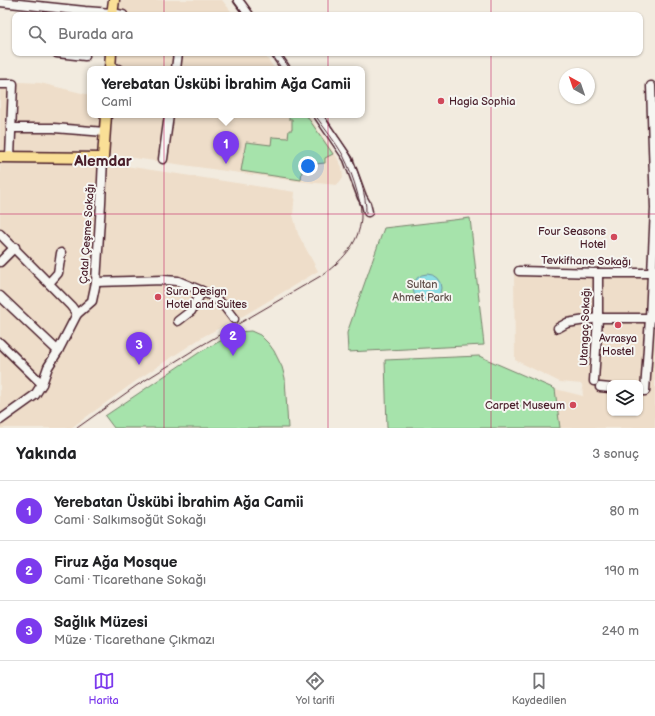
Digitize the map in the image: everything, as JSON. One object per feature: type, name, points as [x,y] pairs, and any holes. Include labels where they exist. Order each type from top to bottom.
[{"type":"main road","points":[[112,12],[114,0]]},
{"type":"main road","points":[[111,56],[112,66]]},
{"type":"main road","points":[[5,157],[103,158],[106,118]]},
{"type":"street","points":[[238,0],[246,12]]},
{"type":"street","points":[[0,2],[52,11],[72,12]]},
{"type":"street","points":[[176,66],[178,56]]},
{"type":"street","points":[[277,56],[284,66]]},
{"type":"street","points":[[0,84],[13,84],[11,128],[5,157]]},
{"type":"street","points":[[643,382],[650,318],[655,208],[651,86]]},
{"type":"street","points":[[163,159],[169,118]]},
{"type":"street","points":[[320,118],[348,159],[368,212]]},
{"type":"street","points":[[11,128],[54,128],[105,132]]},
{"type":"street","name":"Çatal Çeşme Sokağı","points":[[0,420],[35,395],[42,384],[48,367],[77,314],[92,302],[96,282],[103,158]]},
{"type":"street","points":[[0,234],[49,283],[77,314]]},
{"type":"street","points":[[0,262],[15,248]]},
{"type":"street","points":[[49,283],[58,273],[61,253]]},
{"type":"street","name":"Tevkifhane Sokağı","points":[[519,271],[653,273]]},
{"type":"street","name":"Utangaç Sokağı","points":[[598,273],[597,384],[607,387]]},
{"type":"street","points":[[96,282],[171,280],[185,283],[202,290],[215,298],[234,320]]},
{"type":"street","points":[[178,321],[191,311],[202,290]]},
{"type":"street","points":[[0,296],[58,351]]},
{"type":"street","points":[[558,328],[567,323],[598,318],[650,318]]},
{"type":"street","points":[[0,343],[42,384]]},
{"type":"shaded area","points":[[117,0],[222,0],[232,12],[115,12]]},
{"type":"shaded area","points":[[112,56],[265,56],[273,66],[111,66]]},
{"type":"shaded area","points":[[0,81],[40,83],[87,94],[87,118],[104,118],[101,154],[0,152]]},
{"type":"shaded area","points":[[109,118],[310,118],[336,156],[342,167],[343,178],[337,185],[296,181],[106,154]]},
{"type":"shaded area","points":[[0,161],[106,163],[295,192],[293,215],[298,234],[318,271],[243,316],[204,336],[140,378],[71,428],[0,428]]},
{"type":"shaded area","points":[[655,247],[655,428],[560,428],[555,389],[583,396],[582,384],[560,382],[515,360],[514,273],[654,276]]},
{"type":"green space","points":[[308,118],[333,154],[325,158],[325,163],[315,164],[315,162],[303,161],[301,180],[241,171],[246,142],[271,145],[272,137],[288,138],[289,130],[292,130],[292,119],[289,119]]},
{"type":"green space","name":"Sultan Ahmet Parkı","points":[[470,218],[484,345],[348,352],[347,333],[384,228]]},
{"type":"green space","points":[[251,331],[260,335],[269,344],[282,367],[285,378],[288,428],[114,428],[105,416],[200,352],[237,332]]},
{"type":"green space","points":[[479,356],[555,389],[560,428],[387,428],[385,360]]},
{"type":"water","points":[[427,274],[437,278],[441,288],[437,298],[427,302],[417,298],[413,288],[417,278]]},
{"type":"tram line","points":[[233,0],[242,12]]},
{"type":"tram line","points":[[273,56],[280,66]]},
{"type":"tram line","points":[[281,56],[288,66]]},
{"type":"tram line","points":[[77,428],[136,386],[197,348],[324,274],[345,255],[355,240],[361,223],[360,205],[351,174],[343,155],[317,118]]},
{"type":"tram line","points":[[325,118],[345,146],[355,164],[365,198],[366,213]]},
{"type":"place","name":"Hagia Sophia","points":[[441,101]]},
{"type":"place","name":"Yerebatan Üskübi İbrahim Ağa Camii","points":[[226,164]]},
{"type":"place","name":"Four Seasons Hotel","points":[[614,237]]},
{"type":"place","name":"Sura Design Hotel and Suites","points":[[158,297]]},
{"type":"place","name":"Avrasya Hostel","points":[[618,325]]},
{"type":"place","name":"Firuz Ağa Mosque","points":[[233,356]]},
{"type":"place","name":"Sağlık Müzesi","points":[[139,365]]},
{"type":"place","name":"Carpet Museum","points":[[573,405]]},
{"type":"district","name":"Alemdar","points":[[103,161]]}]
